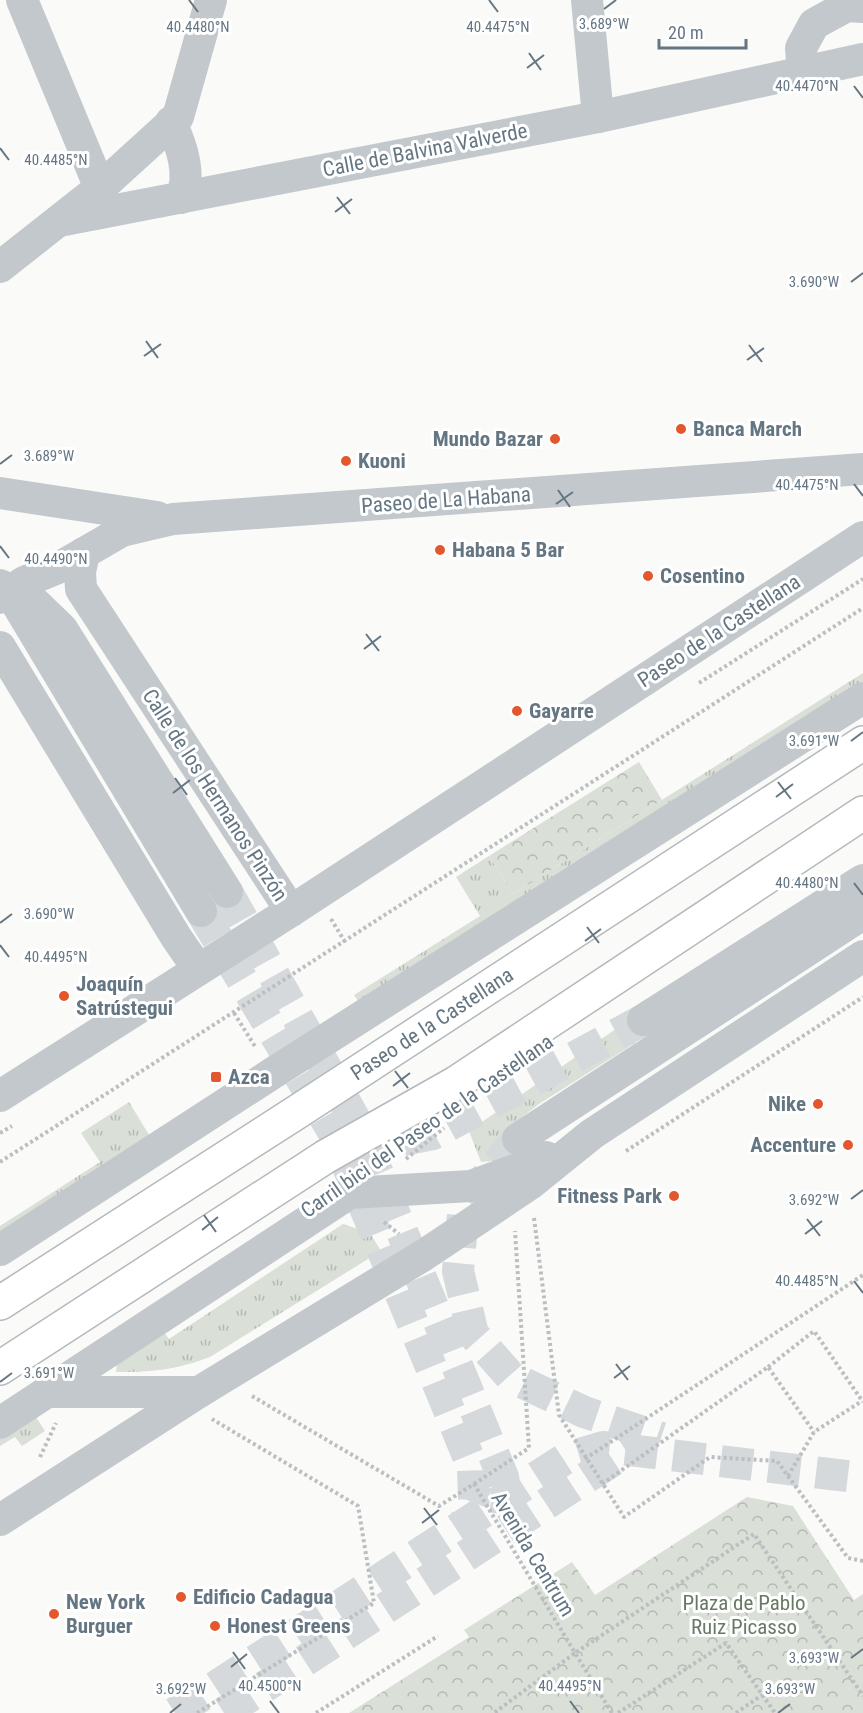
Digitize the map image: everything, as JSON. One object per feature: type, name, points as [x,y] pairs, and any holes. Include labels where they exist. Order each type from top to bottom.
[{"type":"highway","name":"Paseo de la Castellana","points":[[0,1302],[287,1119],[863,743]]},
{"type":"highway","points":[[0,1368],[325,1157],[456,1083],[863,813]]},
{"type":"street","points":[[22,0],[100,188]]},
{"type":"street","points":[[59,221],[100,188],[178,117],[211,0]]},
{"type":"street","points":[[587,0],[598,117]]},
{"type":"street","points":[[803,73],[801,48],[814,24],[847,6],[863,7]]},
{"type":"street","name":"Calle de Balvina Valverde","points":[[0,267],[59,221],[598,117],[863,59]]},
{"type":"street","points":[[171,122],[187,177],[186,189],[181,198]]},
{"type":"street","name":"Paseo de La Habana","points":[[3,591],[53,571],[122,531],[173,519],[863,469]]},
{"type":"street","name":"Paseo de La Habana","points":[[0,493],[173,519]]},
{"type":"street","name":"Paseo de la Castellana","points":[[0,1096],[291,911],[863,537]]},
{"type":"street","name":"Calle de los Hermanos Pinzón","points":[[84,553],[80,572],[81,589],[291,911]]},
{"type":"street","points":[[3,591],[201,911]]},
{"type":"street","name":"Calle de los Hermanos Pinzón","points":[[3,591],[22,595],[34,602],[62,629],[227,892]]},
{"type":"street","points":[[0,647],[15,694],[198,969]]},
{"type":"street","name":"Paseo de la Castellana","points":[[0,1250],[273,1073],[863,698]]},
{"type":"street","points":[[643,1020],[863,880]]},
{"type":"street","points":[[518,1139],[863,914]]},
{"type":"street","points":[[0,1520],[205,1405],[530,1184],[592,1134],[863,956]]},
{"type":"street","points":[[0,1423],[53,1405],[350,1193],[471,1186],[529,1165],[592,1134]]},
{"type":"street","points":[[0,1398],[53,1405],[205,1405]]},
{"type":"path","points":[[0,1162],[863,608]]},
{"type":"path","name":"Carril bici del Paseo de la Castellana","points":[[399,1164],[448,1125]]},
{"type":"path","points":[[533,1212],[559,1415],[624,1517],[710,1457],[777,1461],[848,1558],[863,1561]]},
{"type":"path","points":[[474,1484],[529,1449],[515,1222]]},
{"type":"path","points":[[585,1459],[863,1275]]},
{"type":"path","points":[[602,1484],[768,1367],[814,1331],[863,1401],[814,1432],[788,1476]]},
{"type":"path","points":[[768,1367],[814,1432]]},
{"type":"path","name":"Avenida Centrum","points":[[250,1395],[439,1506],[474,1484],[612,1713]]},
{"type":"path","points":[[36,1461],[45,1448],[53,1405]]},
{"type":"path","points":[[197,1713],[374,1603],[358,1506],[205,1405]]},
{"type":"path","points":[[494,1713],[575,1653],[754,1534],[863,1696]]},
{"type":"path","points":[[316,1713],[438,1636]]},
{"type":"path","points":[[618,1713],[726,1642],[774,1713]]},
{"type":"path","points":[[736,1713],[762,1695]]},
{"type":"green space","points":[[863,673],[863,687],[360,1004],[354,995],[480,916],[456,877],[489,856],[513,894]]},
{"type":"green space","points":[[639,762],[662,800],[513,894],[489,856]]},
{"type":"green space","points":[[623,1024],[635,1043],[539,1104],[504,1131],[522,1158],[481,1162],[469,1131]]},
{"type":"green space","points":[[129,1102],[154,1143],[0,1241],[0,1226],[100,1162],[81,1133]]},
{"type":"green space","points":[[343,1224],[370,1233],[381,1251],[210,1357],[164,1369],[116,1372],[117,1362],[163,1331],[169,1339]]},
{"type":"green space","points":[[34,1414],[45,1431],[22,1446],[15,1437],[0,1446],[0,1436]]},
{"type":"green space","name":"Plaza de Pablo Ruiz Picasso","points":[[747,1497],[793,1506],[854,1600],[863,1594],[863,1713],[349,1713],[469,1637],[464,1630],[572,1562],[595,1595]]},
{"type":"tunnel","points":[[227,892],[358,1125],[503,1477],[507,1503],[505,1515]]},
{"type":"tunnel","points":[[201,911],[334,1133],[473,1468],[474,1499],[464,1525]]},
{"type":"tunnel","points":[[358,1125],[398,1141],[433,1134],[643,1020]]},
{"type":"tunnel","points":[[518,1139],[464,1204],[458,1271],[473,1334],[511,1377],[584,1412],[661,1438]]},
{"type":"tunnel","points":[[175,1713],[566,1458],[603,1447],[863,1478]]},
{"type":"tunnel","points":[[224,1713],[632,1448]]},
{"type":"place","name":"Banca March","points":[[681,429]]},
{"type":"place","name":"Mundo Bazar","points":[[555,439]]},
{"type":"place","name":"Kuoni","points":[[346,461]]},
{"type":"place","name":"Habana 5 Bar","points":[[440,550]]},
{"type":"place","name":"Cosentino","points":[[648,576]]},
{"type":"place","name":"Gayarre","points":[[517,711]]},
{"type":"place","name":"Joaquín Satrústegui","points":[[64,996]]},
{"type":"place","name":"Azca","points":[[216,1077]]},
{"type":"place","name":"Nike","points":[[818,1104]]},
{"type":"place","name":"Accenture","points":[[848,1145]]},
{"type":"place","name":"Fitness Park","points":[[674,1196]]},
{"type":"place","name":"Edificio Cadagua","points":[[181,1597]]},
{"type":"place","name":"New York Burguer","points":[[54,1614]]},
{"type":"place","name":"Honest Greens","points":[[215,1626]]}]
